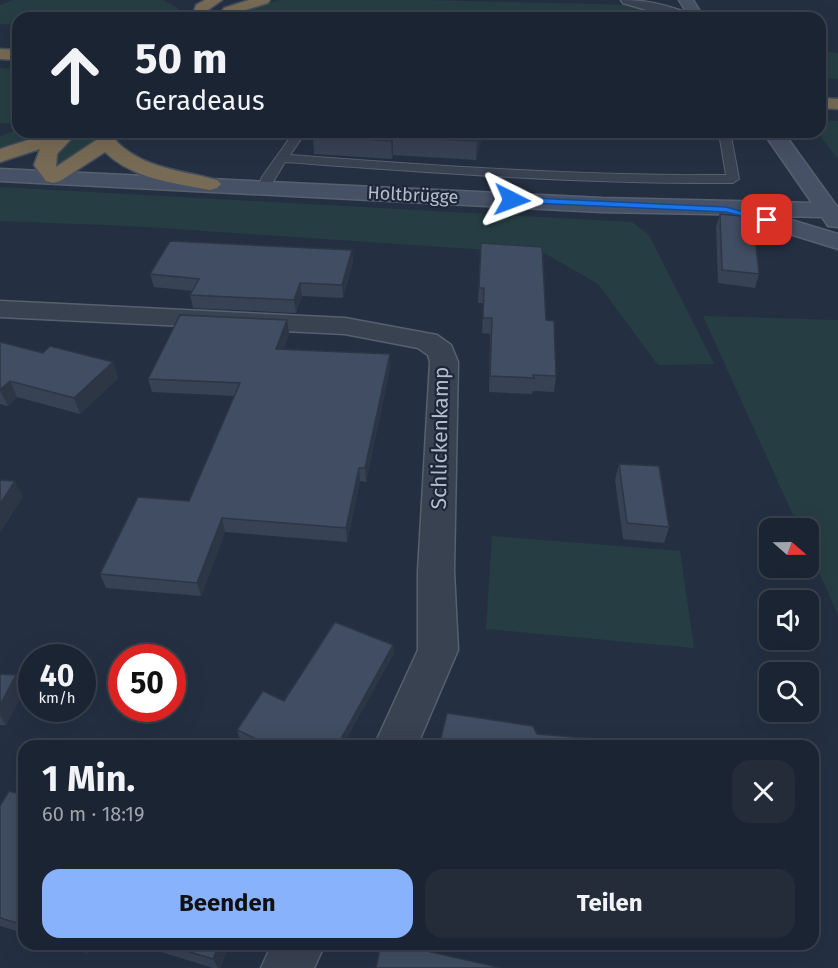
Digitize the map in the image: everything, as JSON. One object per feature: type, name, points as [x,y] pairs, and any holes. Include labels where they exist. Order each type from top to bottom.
[{"type":"highway","points":[[196,9],[214,0]]},
{"type":"highway","points":[[227,12],[241,0]]},
{"type":"highway","points":[[230,12],[263,0]]},
{"type":"highway","points":[[0,156],[53,138]]},
{"type":"highway","points":[[61,138],[47,153],[44,165],[53,177],[83,159],[107,138]]},
{"type":"highway","points":[[109,138],[126,161],[143,169],[210,184]]},
{"type":"main road","points":[[777,138],[832,217]]},
{"type":"main road","name":"Holtbrügge","points":[[0,175],[726,209],[832,217]]},
{"type":"main road","points":[[726,209],[788,225],[838,242]]},
{"type":"street","points":[[628,0],[672,12]]},
{"type":"street","points":[[636,0],[675,0]]},
{"type":"street","name":"Schlickenkamp","points":[[0,309],[345,326],[427,341],[441,351],[444,363],[436,563],[438,650],[398,740]]},
{"type":"street","points":[[287,968],[296,950]]},
{"type":"lane","points":[[264,187],[268,177],[296,138]]},
{"type":"lane","points":[[282,158],[520,175],[668,180],[733,179],[725,138]]},
{"type":"green space","points":[[14,0],[163,0],[178,8],[178,12],[12,12],[12,25],[0,24],[0,5]]},
{"type":"green space","points":[[280,0],[422,0],[635,5],[663,12],[246,12]]},
{"type":"green space","points":[[826,52],[838,53],[838,79],[826,78]]},
{"type":"green space","points":[[0,68],[12,69],[12,124],[0,123]]},
{"type":"green space","points":[[826,120],[838,121],[838,159],[822,138],[826,138]]},
{"type":"green space","points":[[12,131],[12,138],[34,138],[17,145],[0,147],[0,136]]},
{"type":"green space","points":[[98,138],[83,152],[69,160],[57,163],[57,154],[70,140]]},
{"type":"green space","points":[[0,187],[632,222],[649,235],[714,364],[658,365],[598,284],[546,254],[132,226],[0,221]]},
{"type":"green space","points":[[703,316],[838,320],[838,615],[819,572],[819,518],[794,518]]},
{"type":"green space","points":[[492,536],[680,551],[694,648],[486,629]]},
{"type":"building","points":[[344,138],[392,138],[391,141]]},
{"type":"building","points":[[414,138],[478,138],[477,141]]},
{"type":"building","points":[[720,214],[753,217],[759,274],[722,270]]},
{"type":"building","points":[[170,241],[352,250],[342,285],[300,283],[294,300],[190,295],[199,279],[150,274]]},
{"type":"building","points":[[481,243],[542,247],[546,320],[554,321],[556,376],[533,375],[534,378],[490,376],[492,318],[483,318],[484,288],[479,288]]},
{"type":"building","points":[[180,315],[287,320],[276,349],[390,354],[365,468],[359,468],[346,528],[222,518],[197,583],[100,574],[138,497],[189,501],[240,383],[148,379]]},
{"type":"building","points":[[0,342],[43,353],[50,346],[113,362],[74,398],[10,381],[0,390]]},
{"type":"building","points":[[619,464],[659,466],[669,527],[627,523]]},
{"type":"building","points":[[0,480],[15,481],[0,504]]},
{"type":"building","points":[[335,622],[393,645],[340,740],[258,740],[237,730],[263,691],[284,701]]},
{"type":"building","points":[[0,674],[16,675],[0,705]]},
{"type":"building","points":[[447,713],[533,726],[537,734],[605,740],[440,740]]},
{"type":"building","points":[[9,791],[18,793],[18,923],[0,918],[0,806]]},
{"type":"building","points":[[182,950],[217,950],[213,959]]},
{"type":"building","points":[[380,950],[422,950],[502,968],[376,968]]},
{"type":"route","points":[[512,200],[726,209],[767,220]]}]
